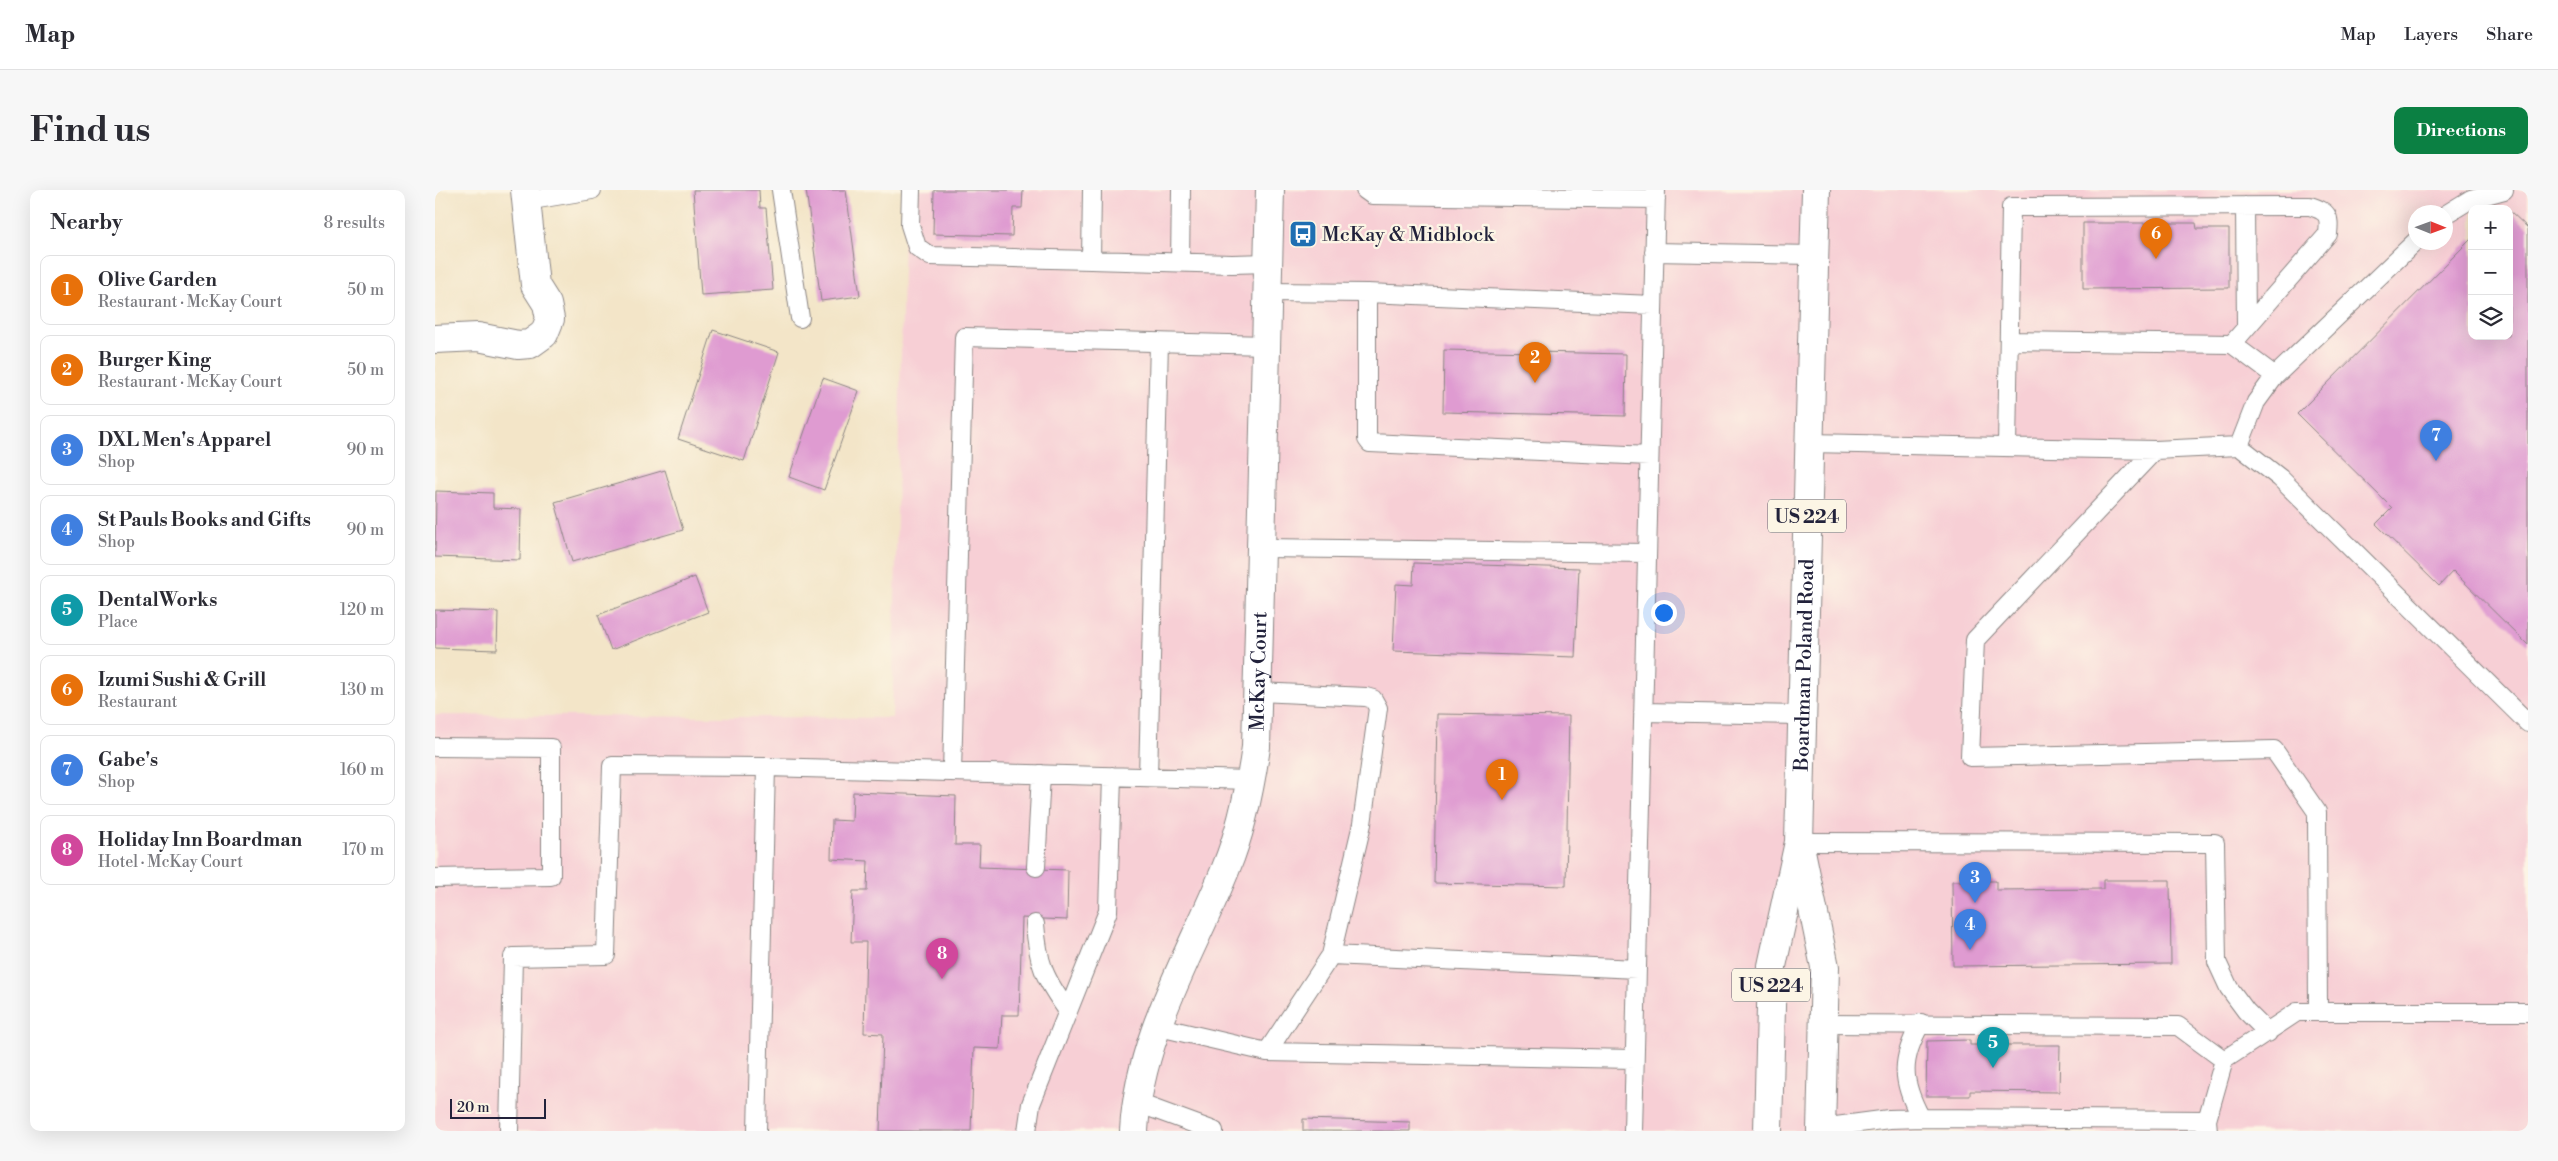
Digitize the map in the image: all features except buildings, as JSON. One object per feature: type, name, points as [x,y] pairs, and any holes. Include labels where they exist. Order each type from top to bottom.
[{"type":"main road","name":"McKay Court","points":[[1133,1131],[1135,1102],[1155,1026],[1227,867],[1248,803],[1256,747],[1270,190]]},
{"type":"main road","name":"Boardman Poland Road","points":[[1768,1131],[1772,966],[1799,842],[1816,190]]},
{"type":"main road","points":[[435,338],[478,337],[518,345],[530,344],[544,334],[550,319],[547,304],[535,285],[526,195]]},
{"type":"main road","name":"Boardman Poland Road","points":[[1799,842],[1825,966],[1821,1129]]},
{"type":"lane","points":[[526,195],[592,190]]},
{"type":"lane","points":[[781,190],[800,318]]},
{"type":"lane","points":[[911,190],[910,225],[917,247],[930,256],[1268,263]]},
{"type":"lane","points":[[1091,260],[1092,190]]},
{"type":"lane","points":[[1180,262],[1181,190]]},
{"type":"lane","points":[[1365,190],[1372,196],[1656,194],[1633,1131]]},
{"type":"lane","points":[[2453,210],[2471,199],[2504,190]]},
{"type":"lane","points":[[2245,206],[2246,326]]},
{"type":"lane","points":[[2007,447],[2011,207],[2310,206],[2323,210],[2329,220],[2328,234],[2320,246],[2246,326],[2232,344]]},
{"type":"lane","points":[[2239,446],[2256,402],[2275,376],[2408,249]]},
{"type":"lane","points":[[1654,252],[1814,255]]},
{"type":"lane","points":[[1267,292],[1367,293],[1653,305]]},
{"type":"lane","points":[[1367,293],[1367,438],[1370,443],[1649,456]]},
{"type":"lane","points":[[952,772],[964,337],[1266,345]]},
{"type":"lane","points":[[2009,340],[2232,344],[2275,376]]},
{"type":"lane","points":[[1148,777],[1159,342]]},
{"type":"lane","points":[[1809,443],[2155,450],[2239,446],[2280,478],[2528,723]]},
{"type":"lane","points":[[2155,450],[1975,640],[1970,757],[2274,750],[2317,812],[2318,1012]]},
{"type":"lane","points":[[1261,548],[1647,553]]},
{"type":"lane","points":[[1257,692],[1366,697],[1373,699],[1378,708],[1363,824],[1331,955],[1267,1052]]},
{"type":"lane","points":[[1643,712],[1802,715]]},
{"type":"lane","points":[[435,747],[551,748],[551,876],[435,878]]},
{"type":"lane","points":[[509,1131],[513,957],[606,955],[612,766],[766,767],[1251,780]]},
{"type":"lane","points":[[757,1131],[766,767]]},
{"type":"lane","points":[[1036,867],[1041,774]]},
{"type":"lane","points":[[1027,1131],[1031,1104],[1108,911],[1112,776]]},
{"type":"lane","points":[[1799,842],[2215,843],[2217,962],[2229,988],[2246,1011],[2268,1033]]},
{"type":"lane","points":[[1035,924],[1037,955],[1044,974],[1048,983],[1068,1011]]},
{"type":"lane","points":[[1331,955],[1637,969]]},
{"type":"lane","points":[[1821,1129],[1889,1119],[1921,1118],[2069,1119],[2207,1126],[2224,1060],[2268,1033],[2297,1012],[2528,1012]]},
{"type":"lane","points":[[1921,1023],[1909,1045],[1905,1069],[1909,1096],[1921,1118]]},
{"type":"lane","points":[[1823,1024],[1921,1023],[2178,1026],[2224,1060]]},
{"type":"lane","points":[[1155,1026],[1267,1052],[1634,1059]]},
{"type":"lane","points":[[1135,1102],[1213,1131]]},
{"type":"shaded area","points":[[905,190],[2528,190],[2528,1131],[435,1131],[435,715],[892,718]]},
{"type":"place","name":"McKay & Midblock","points":[[1303,234]]},
{"type":"place","name":"Izumi Sushi & Grill","points":[[2156,259]]},
{"type":"place","name":"Burger King","points":[[1535,383]]},
{"type":"place","name":"Gabe's","points":[[2436,461]]},
{"type":"place","name":"Olive Garden","points":[[1502,800]]},
{"type":"place","name":"DXL Men's Apparel","points":[[1975,903]]},
{"type":"place","name":"St Pauls Books and Gifts","points":[[1970,950]]},
{"type":"place","name":"Holiday Inn Boardman","points":[[942,979]]},
{"type":"place","name":"DentalWorks","points":[[1993,1068]]}]
